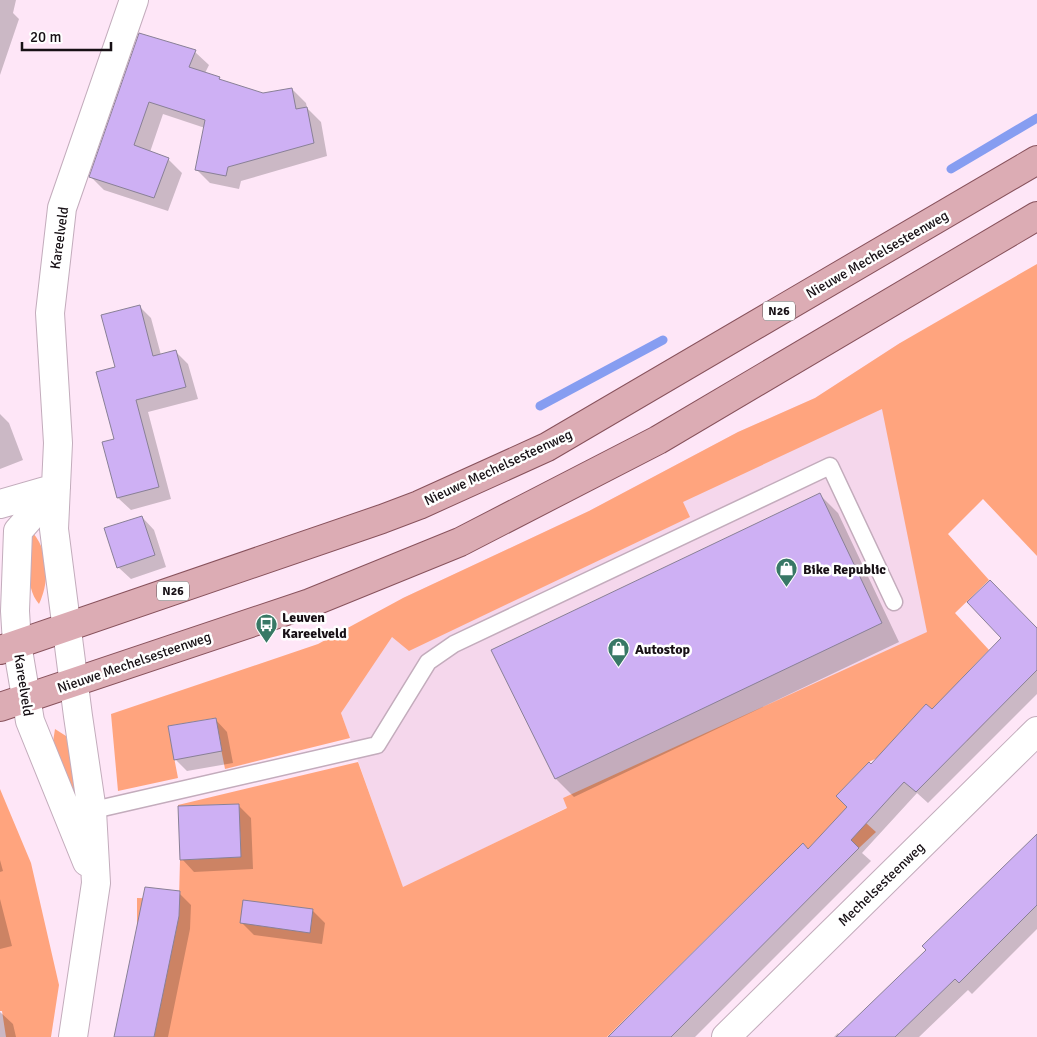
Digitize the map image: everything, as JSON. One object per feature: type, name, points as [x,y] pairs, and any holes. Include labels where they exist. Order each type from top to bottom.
[{"type":"main road","name":"Nieuwe Mechelsesteenweg","points":[[9,647],[382,519],[419,505],[547,447],[1037,160]]},
{"type":"main road","name":"Nieuwe Mechelsesteenweg","points":[[0,707],[310,603],[460,542],[658,440],[1037,216]]},
{"type":"street","name":"Kareelveld","points":[[73,1037],[96,883],[80,813],[74,682],[54,529],[58,443],[50,313],[62,208],[134,0]]},
{"type":"street","name":"Kareelveld","points":[[56,488],[18,531],[16,611],[9,647],[30,721],[80,813]]},
{"type":"street","points":[[0,504],[56,488]]},
{"type":"street","name":"Mechelsesteenweg","points":[[726,1037],[1037,731]]},
{"type":"lane","points":[[80,813],[377,745],[428,662],[454,644],[830,466],[894,602]]},
{"type":"shaded area","points":[[1037,264],[1037,556],[983,499],[948,534],[989,580],[955,613],[989,650],[959,681],[993,714],[967,741],[926,704],[877,758],[869,762],[836,796],[876,832],[859,848],[833,823],[808,849],[803,843],[607,1037],[154,1037],[174,935],[137,927],[137,898],[179,899],[180,860],[241,857],[239,804],[178,805],[358,762],[403,887],[567,808],[563,798],[927,632],[882,409],[683,502],[690,517],[409,651],[392,637],[341,713],[350,738],[225,769],[215,718],[168,726],[178,778],[118,791],[111,714],[318,644],[403,598],[589,511],[738,432],[815,398],[900,343]]},
{"type":"shaded area","points":[[900,343],[951,622],[563,798],[568,807],[403,888],[341,713],[403,598],[589,511],[738,432],[815,398]]},
{"type":"shaded area","points":[[33,533],[43,550],[46,568],[45,587],[39,604],[31,589],[29,572],[31,537]]},
{"type":"shaded area","points":[[55,729],[66,736],[80,797],[76,800],[53,742]]},
{"type":"shaded area","points":[[0,789],[31,863],[59,985],[51,1037],[6,1037],[2,1011],[0,1011]]},
{"type":"building","points":[[139,33],[196,50],[189,67],[220,77],[219,79],[263,93],[292,88],[296,109],[307,107],[314,143],[228,167],[226,176],[195,170],[205,120],[149,102],[134,145],[169,158],[154,198],[89,177]]},
{"type":"building","points":[[140,305],[153,356],[176,350],[186,387],[136,400],[159,487],[117,498],[102,442],[114,439],[96,372],[115,367],[101,315]]},
{"type":"building","points":[[820,493],[882,623],[555,779],[491,650]]},
{"type":"building","points":[[142,516],[155,555],[117,568],[104,528]]},
{"type":"building","points":[[990,580],[1037,628],[1037,670],[916,792],[904,782],[851,840],[859,848],[671,1037],[608,1037],[803,843],[808,849],[847,807],[836,796],[869,762],[871,764],[926,704],[932,709],[1001,638],[967,602]]},
{"type":"building","points":[[216,718],[222,751],[174,760],[168,726]]},
{"type":"building","points":[[239,804],[241,857],[180,860],[178,806]]},
{"type":"building","points":[[1037,834],[1037,905],[959,983],[955,979],[895,1037],[836,1037],[926,950],[922,946]]},
{"type":"building","points":[[145,887],[180,891],[179,916],[154,1037],[114,1037]]},
{"type":"building","points":[[243,900],[313,909],[310,933],[240,923]]},
{"type":"waterway","points":[[951,169],[1037,118]]},
{"type":"waterway","points":[[540,406],[663,340]]},
{"type":"place","name":"Bike Republic","points":[[787,588]]},
{"type":"place","name":"Leuven Kareelveld","points":[[266,644]]},
{"type":"place","name":"Autostop","points":[[619,668]]}]
